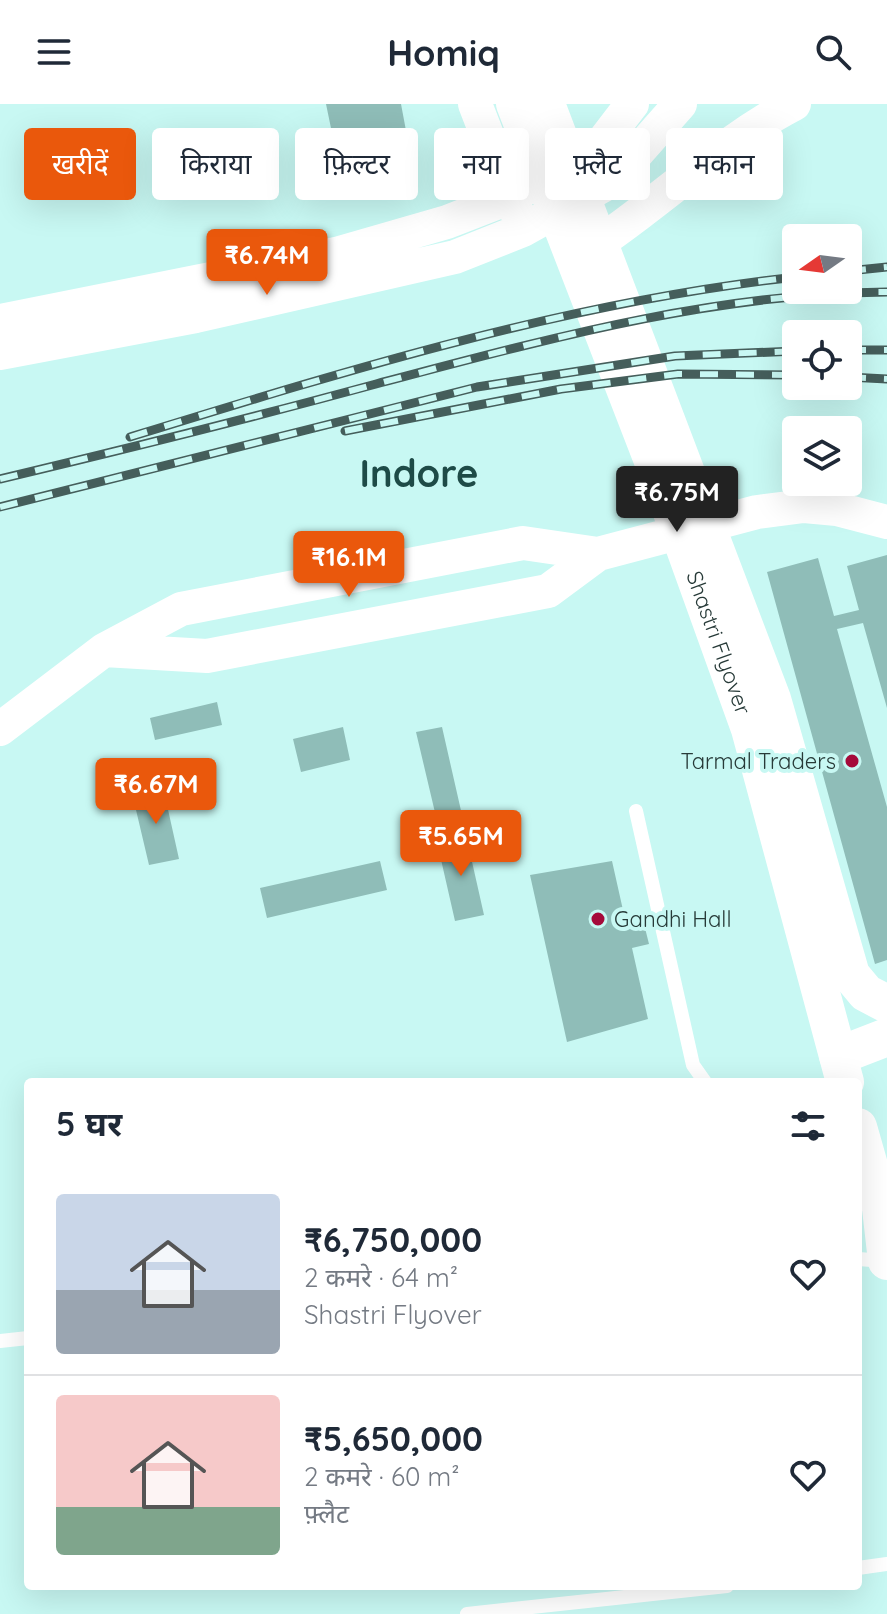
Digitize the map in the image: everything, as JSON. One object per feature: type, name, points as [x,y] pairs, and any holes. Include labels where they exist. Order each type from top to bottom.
[{"type":"main road","name":"Shastri Flyover","points":[[515,104],[660,479],[826,948],[866,993],[887,1004]]},
{"type":"main road","name":"Shastri Flyover","points":[[546,104],[772,699],[826,948],[842,1069]]},
{"type":"main road","points":[[842,1069],[887,1037]]},
{"type":"main road","points":[[862,1139],[884,1203],[887,1261]]},
{"type":"street","points":[[475,104],[484,128]]},
{"type":"street","points":[[529,187],[599,147],[632,104]]},
{"type":"street","points":[[0,321],[346,267],[455,257],[523,230],[613,180],[680,104]]},
{"type":"street","points":[[600,242],[647,210],[694,169],[794,104]]},
{"type":"street","points":[[0,353],[196,316],[346,267],[393,241],[503,200]]},
{"type":"street","points":[[512,200],[523,230]]},
{"type":"street","points":[[104,650],[207,656],[548,591],[598,554],[781,508],[837,509],[887,522]]},
{"type":"street","points":[[0,729],[104,650],[181,609],[523,543],[598,554]]},
{"type":"lane","points":[[636,811],[693,1065],[702,1078]]},
{"type":"lane","points":[[862,1259],[887,1261]]},
{"type":"lane","points":[[0,1341],[24,1338]]},
{"type":"lane","points":[[862,1567],[887,1564]]},
{"type":"lane","points":[[467,1614],[690,1590]]},
{"type":"building","points":[[326,104],[401,104],[406,128],[331,128]]},
{"type":"building","name":"Tarmal Traders","points":[[887,555],[887,708],[863,623],[837,629],[887,807],[887,960],[875,964],[767,572],[818,558],[834,616],[859,610],[847,566]]},
{"type":"building","points":[[217,702],[222,725],[155,740],[150,718]]},
{"type":"building","points":[[343,727],[350,760],[301,772],[293,739]]},
{"type":"building","points":[[442,727],[462,815],[437,821],[416,732]]},
{"type":"building","points":[[163,787],[179,859],[149,865],[132,793]]},
{"type":"building","points":[[466,835],[484,915],[455,921],[437,842]]},
{"type":"building","points":[[380,861],[387,890],[267,918],[260,888]]},
{"type":"building","name":"Gandhi Hall","points":[[612,861],[627,928],[644,924],[649,944],[632,948],[648,1019],[567,1042],[530,875]]},
{"type":"railway","points":[[862,270],[887,267]]},
{"type":"railway","points":[[130,437],[459,341],[626,303],[782,279]]},
{"type":"railway","points":[[0,479],[502,351],[629,322],[757,301],[822,294],[887,292]]},
{"type":"railway","points":[[862,350],[887,350]]},
{"type":"railway","points":[[0,507],[477,387],[675,356],[782,352]]},
{"type":"railway","points":[[345,431],[561,389],[678,374],[782,375]]},
{"type":"railway","points":[[862,378],[887,379]]},
{"type":"place","name":"Tarmal Traders","points":[[852,761]]},
{"type":"place","name":"Gandhi Hall","points":[[598,919]]},
{"type":"district","name":"Indore","points":[[419,473]]}]
